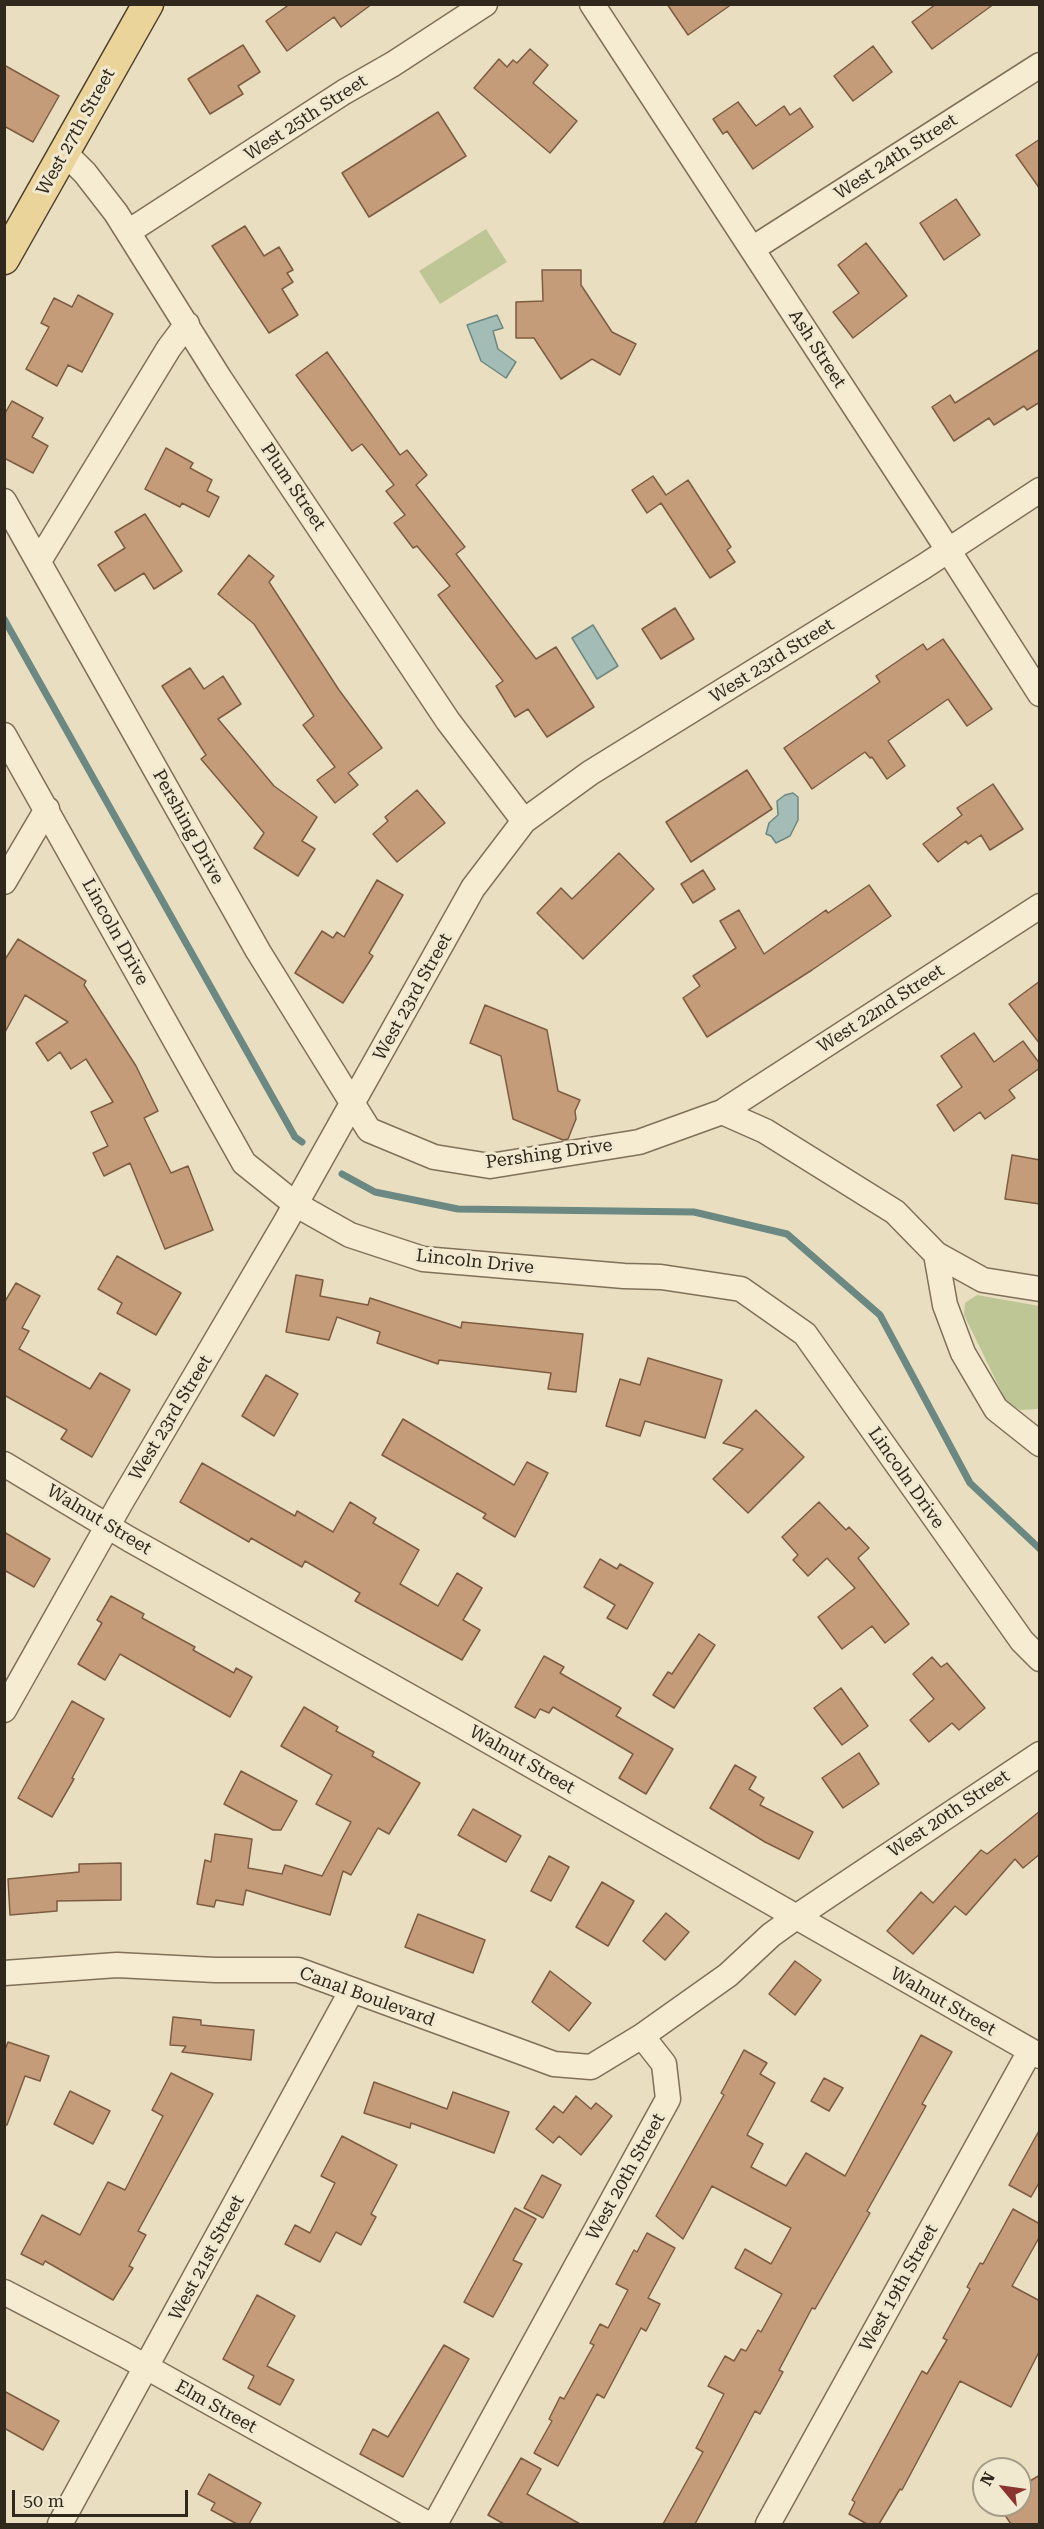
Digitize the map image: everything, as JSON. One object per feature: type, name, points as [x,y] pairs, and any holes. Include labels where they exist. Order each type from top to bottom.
[{"type":"main road","name":"West 27th Street","points":[[8,247],[65,153],[148,4]]},
{"type":"street","name":"West 25th Street","points":[[128,232],[485,4]]},
{"type":"street","name":"Ash Street","points":[[592,4],[1040,694]]},
{"type":"street","name":"West 24th Street","points":[[752,249],[1040,66]]},
{"type":"street","name":"Plum Street","points":[[65,153],[92,181],[128,232],[220,379],[448,721],[524,820]]},
{"type":"street","points":[[39,561],[169,348],[187,324]]},
{"type":"street","name":"West 23rd Street","points":[[4,1710],[413,998],[473,888],[524,820],[590,773],[947,551],[1040,490]]},
{"type":"street","name":"Pershing Drive","points":[[4,501],[258,951],[369,1130],[434,1157],[490,1166],[639,1142],[722,1112]]},
{"type":"street","name":"Lincoln Drive","points":[[4,735],[244,1163],[295,1204],[350,1235],[423,1259],[661,1277],[741,1289],[805,1335],[1022,1641],[1040,1659]]},
{"type":"street","points":[[4,882],[47,809]]},
{"type":"street","name":"West 22nd Street","points":[[722,1112],[1040,906]]},
{"type":"street","points":[[722,1112],[765,1131],[895,1212],[936,1254],[983,1280],[1040,1289]]},
{"type":"street","points":[[936,1254],[945,1305],[963,1353],[996,1409],[1040,1444]]},
{"type":"street","name":"Walnut Street","points":[[4,1464],[108,1526],[1035,2054]]},
{"type":"street","name":"West 20th Street","points":[[435,2524],[668,2099],[664,2064],[642,2036],[728,1975],[771,1935],[796,1917],[1040,1754]]},
{"type":"street","name":"Canal Boulevard","points":[[4,1973],[117,1965],[215,1970],[298,1970],[554,2064],[591,2067],[642,2036]]},
{"type":"street","name":"West 21st Street","points":[[60,2524],[352,1990]]},
{"type":"street","name":"West 19th Street","points":[[768,2524],[1035,2054]]},
{"type":"street","name":"Elm Street","points":[[4,2292],[147,2368],[428,2524]]},
{"type":"green space","points":[[486,229],[507,262],[440,304],[419,271]]},
{"type":"green space","points":[[977,1295],[1039,1306],[1040,1406],[1037,1409],[1020,1410],[1006,1401],[964,1315],[965,1303]]},
{"type":"water","points":[[497,315],[503,328],[493,331],[498,349],[516,362],[506,378],[481,361],[467,325]]},
{"type":"water","points":[[593,625],[618,666],[597,679],[572,638]]},
{"type":"water","points":[[793,793],[798,797],[798,820],[790,836],[776,843],[771,836],[766,834],[769,823],[778,815],[777,801]]},
{"type":"building","points":[[290,4],[372,4],[341,27],[334,17],[287,51],[266,21]]},
{"type":"building","points":[[667,4],[732,4],[688,35]]},
{"type":"building","points":[[936,4],[994,4],[932,49],[912,22]]},
{"type":"building","points":[[243,45],[260,72],[238,86],[243,94],[210,114],[188,79]]},
{"type":"building","points":[[873,46],[892,72],[853,101],[834,76]]},
{"type":"building","points":[[530,49],[548,65],[533,83],[577,121],[550,153],[474,88],[499,59],[507,67],[513,60],[517,63]]},
{"type":"building","points":[[4,65],[59,96],[33,142],[4,126]]},
{"type":"building","points":[[738,102],[756,126],[784,106],[790,115],[800,108],[813,127],[753,169],[727,131],[723,134],[713,119]]},
{"type":"building","points":[[438,112],[466,156],[369,217],[342,173]]},
{"type":"building","points":[[1040,139],[1040,189],[1016,155]]},
{"type":"building","points":[[956,199],[980,235],[944,260],[920,223]]},
{"type":"building","points":[[245,226],[264,256],[279,247],[293,270],[287,273],[293,282],[282,289],[298,315],[269,333],[212,246]]},
{"type":"building","points":[[866,243],[907,296],[853,338],[833,312],[859,293],[838,265]]},
{"type":"building","points":[[542,270],[581,270],[581,285],[612,332],[636,344],[620,375],[592,359],[561,379],[534,338],[516,338],[516,302],[543,301]]},
{"type":"building","points":[[78,295],[113,314],[82,372],[68,365],[57,386],[26,369],[49,327],[41,323],[54,298],[72,307]]},
{"type":"building","points":[[1040,349],[1040,402],[1027,410],[1024,406],[994,425],[989,418],[954,441],[932,407],[950,395],[955,403]]},
{"type":"building","points":[[327,352],[400,455],[407,450],[427,475],[416,485],[465,547],[456,554],[536,659],[556,647],[594,707],[547,737],[528,709],[515,717],[496,686],[503,681],[438,595],[450,586],[417,546],[413,548],[394,523],[405,515],[386,491],[394,485],[362,444],[352,451],[296,375]]},
{"type":"building","points":[[12,401],[43,418],[32,437],[48,446],[33,473],[4,458],[4,415]]},
{"type":"building","points":[[166,448],[193,463],[190,468],[212,480],[207,491],[219,497],[209,517],[182,503],[180,507],[145,489]]},
{"type":"building","points":[[653,476],[666,495],[688,480],[731,547],[727,550],[735,562],[710,578],[661,503],[647,513],[632,490]]},
{"type":"building","points":[[145,514],[182,571],[154,589],[144,573],[115,591],[98,565],[125,548],[115,532]]},
{"type":"building","points":[[249,555],[274,576],[269,582],[339,690],[382,748],[348,773],[358,785],[335,803],[317,780],[335,767],[303,725],[314,716],[254,624],[218,594]]},
{"type":"building","points":[[675,608],[694,639],[661,659],[642,629]]},
{"type":"building","points":[[943,639],[992,709],[967,726],[948,699],[888,741],[905,766],[887,779],[872,757],[870,758],[865,752],[812,789],[784,748],[880,682],[876,676],[923,644],[927,650]]},
{"type":"building","points":[[190,668],[204,689],[223,676],[241,704],[218,719],[274,786],[317,817],[302,841],[315,849],[298,876],[254,848],[264,833],[201,759],[206,755],[162,686]]},
{"type":"building","points":[[747,770],[772,809],[691,862],[666,822]]},
{"type":"building","points":[[993,784],[1023,829],[990,850],[981,835],[968,844],[966,841],[938,862],[923,844],[962,815],[957,808]]},
{"type":"building","points":[[417,790],[445,823],[397,862],[373,834],[388,821],[385,817]]},
{"type":"building","points":[[619,853],[654,889],[583,959],[537,913],[561,888],[572,899]]},
{"type":"building","points":[[703,870],[715,889],[693,903],[681,884]]},
{"type":"building","points":[[377,880],[403,895],[369,953],[373,956],[343,1003],[295,973],[322,931],[333,938],[337,932],[344,937]]},
{"type":"building","points":[[869,885],[891,916],[707,1037],[683,998],[700,986],[693,976],[736,948],[720,921],[739,910],[764,954],[826,910],[828,913]]},
{"type":"building","points":[[18,939],[86,981],[84,985],[136,1066],[158,1111],[144,1118],[171,1173],[188,1166],[213,1230],[165,1249],[130,1163],[104,1176],[93,1153],[108,1146],[91,1112],[113,1102],[86,1059],[71,1069],[60,1052],[48,1061],[36,1043],[68,1022],[25,995],[4,1034],[4,961]]},
{"type":"building","points":[[1040,981],[1040,1044],[1009,1004]]},
{"type":"building","points":[[485,1005],[547,1030],[558,1091],[580,1100],[568,1139],[563,1140],[513,1119],[501,1056],[470,1043]]},
{"type":"building","points":[[974,1033],[994,1062],[1023,1041],[1040,1064],[1040,1068],[1009,1090],[1015,1098],[985,1119],[980,1112],[954,1131],[937,1105],[962,1087],[941,1056]]},
{"type":"building","points":[[1012,1155],[1040,1160],[1040,1204],[1005,1199]]},
{"type":"building","points":[[117,1256],[181,1293],[156,1335],[117,1313],[122,1303],[98,1289]]},
{"type":"building","points":[[296,1275],[323,1280],[320,1296],[368,1305],[370,1298],[461,1328],[462,1322],[583,1334],[576,1392],[548,1389],[551,1373],[439,1360],[438,1364],[377,1343],[380,1332],[337,1317],[329,1340],[286,1332]]},
{"type":"building","points":[[16,1283],[40,1296],[22,1328],[29,1331],[19,1349],[90,1389],[100,1373],[130,1390],[92,1457],[61,1439],[67,1430],[4,1395],[4,1303]]},
{"type":"building","points":[[648,1358],[722,1380],[705,1438],[645,1421],[640,1436],[606,1426],[620,1379],[640,1385]]},
{"type":"building","points":[[266,1375],[298,1394],[274,1436],[242,1416]]},
{"type":"building","points":[[756,1410],[804,1457],[748,1513],[713,1479],[743,1449],[723,1443]]},
{"type":"building","points":[[403,1419],[514,1485],[527,1462],[548,1473],[515,1537],[483,1518],[486,1514],[382,1455]]},
{"type":"building","points":[[202,1463],[295,1516],[297,1511],[333,1532],[350,1502],[376,1518],[373,1523],[419,1550],[400,1584],[438,1606],[457,1573],[482,1588],[463,1620],[480,1630],[462,1660],[355,1601],[360,1593],[305,1561],[302,1567],[251,1538],[249,1542],[180,1502]]},
{"type":"building","points":[[819,1502],[846,1530],[849,1527],[869,1548],[858,1558],[909,1624],[885,1643],[872,1626],[842,1649],[818,1617],[855,1588],[827,1558],[808,1576],[793,1560],[798,1555],[782,1537]]},
{"type":"building","points":[[4,1532],[50,1559],[34,1587],[4,1570]]},
{"type":"building","points":[[600,1559],[617,1569],[620,1564],[653,1583],[627,1629],[607,1618],[615,1605],[584,1587]]},
{"type":"building","points":[[111,1596],[144,1614],[142,1618],[195,1647],[193,1650],[234,1673],[236,1668],[252,1677],[230,1717],[120,1654],[105,1680],[78,1664],[102,1623],[97,1620]]},
{"type":"building","points":[[699,1634],[715,1645],[674,1708],[653,1695],[668,1672],[672,1674]]},
{"type":"building","points":[[544,1656],[564,1667],[560,1673],[621,1708],[616,1716],[673,1749],[646,1794],[619,1778],[633,1754],[553,1707],[549,1713],[540,1709],[535,1718],[515,1707]]},
{"type":"building","points":[[932,1657],[941,1667],[947,1663],[985,1708],[959,1730],[952,1723],[929,1742],[910,1720],[934,1699],[913,1674]]},
{"type":"building","points":[[841,1688],[868,1726],[842,1745],[814,1708]]},
{"type":"building","points":[[72,1701],[104,1719],[52,1817],[18,1798]]},
{"type":"building","points":[[304,1707],[338,1727],[336,1731],[374,1752],[372,1756],[420,1783],[389,1834],[378,1828],[351,1875],[343,1871],[330,1915],[246,1890],[243,1905],[216,1900],[214,1907],[197,1904],[205,1860],[211,1862],[215,1834],[252,1839],[248,1868],[282,1874],[285,1865],[322,1876],[351,1822],[316,1804],[332,1775],[281,1746]]},
{"type":"building","points":[[859,1753],[879,1784],[843,1808],[822,1778]]},
{"type":"building","points":[[735,1765],[756,1777],[749,1789],[764,1798],[760,1805],[813,1832],[799,1859],[765,1842],[710,1808]]},
{"type":"building","points":[[241,1771],[297,1801],[281,1830],[273,1830],[224,1804]]},
{"type":"building","points":[[473,1809],[521,1836],[506,1862],[458,1835]]},
{"type":"building","points":[[1040,1811],[1040,1854],[1023,1868],[1015,1859],[966,1915],[955,1906],[913,1954],[887,1931],[921,1892],[933,1903],[981,1850],[987,1854]]},
{"type":"building","points":[[549,1856],[569,1867],[551,1901],[531,1891]]},
{"type":"building","points":[[121,1863],[121,1900],[57,1901],[57,1911],[10,1915],[8,1879],[79,1872],[79,1864]]},
{"type":"building","points":[[602,1882],[634,1901],[608,1946],[576,1927]]},
{"type":"building","points":[[666,1913],[689,1932],[665,1960],[643,1941]]},
{"type":"building","points":[[418,1914],[485,1940],[473,1973],[405,1947]]},
{"type":"building","points":[[795,1961],[821,1980],[795,2015],[769,1994]]},
{"type":"building","points":[[550,1971],[591,2003],[569,2031],[532,2002]]},
{"type":"building","points":[[173,2017],[201,2020],[201,2025],[254,2030],[251,2060],[182,2052],[186,2046],[170,2045]]},
{"type":"building","points":[[921,2035],[952,2052],[922,2104],[926,2106],[867,2211],[870,2213],[815,2309],[812,2308],[779,2370],[783,2372],[760,2414],[755,2411],[695,2524],[663,2524],[703,2452],[696,2448],[724,2394],[708,2386],[725,2356],[734,2361],[741,2349],[746,2351],[758,2330],[761,2332],[782,2294],[735,2268],[745,2249],[771,2264],[791,2228],[712,2186],[683,2239],[656,2216],[724,2095],[721,2093],[744,2050],[767,2063],[760,2074],[775,2083],[747,2135],[763,2144],[751,2167],[786,2186],[806,2153],[845,2176]]},
{"type":"building","points":[[8,2042],[49,2056],[40,2081],[25,2076],[7,2125],[4,2125],[4,2052]]},
{"type":"building","points":[[171,2073],[213,2094],[138,2231],[146,2235],[129,2266],[133,2268],[113,2300],[45,2261],[43,2265],[21,2254],[42,2215],[80,2235],[108,2182],[125,2190],[163,2116],[152,2110]]},
{"type":"building","points":[[824,2078],[843,2088],[829,2111],[811,2101]]},
{"type":"building","points":[[374,2082],[447,2109],[453,2092],[509,2112],[494,2153],[411,2123],[410,2128],[364,2113]]},
{"type":"building","points":[[70,2091],[110,2111],[93,2144],[54,2124]]},
{"type":"building","points":[[576,2096],[591,2109],[596,2103],[612,2116],[581,2155],[559,2136],[553,2143],[536,2129],[554,2106],[563,2113]]},
{"type":"building","points":[[1040,2129],[1040,2181],[1031,2197],[1009,2185]]},
{"type":"building","points":[[342,2136],[397,2165],[371,2214],[376,2217],[361,2245],[336,2232],[320,2262],[285,2244],[295,2225],[310,2233],[335,2183],[321,2176]]},
{"type":"building","points":[[542,2175],[561,2185],[543,2218],[524,2208]]},
{"type":"building","points":[[515,2208],[536,2219],[513,2260],[522,2264],[493,2317],[464,2302]]},
{"type":"building","points":[[1013,2209],[1040,2224],[1040,2236],[1012,2286],[1040,2301],[1040,2350],[1011,2407],[960,2381],[902,2490],[900,2489],[879,2524],[867,2524],[849,2514],[855,2502],[852,2500],[922,2371],[927,2374],[947,2340],[943,2338],[970,2289],[967,2287],[980,2263],[983,2264]]},
{"type":"building","points":[[647,2233],[675,2248],[648,2298],[660,2304],[646,2331],[641,2328],[604,2398],[597,2394],[558,2466],[534,2453],[552,2421],[549,2419],[560,2397],[564,2399],[594,2345],[590,2343],[600,2324],[608,2328],[628,2290],[616,2284],[634,2250],[637,2252]]},
{"type":"building","points":[[257,2295],[295,2316],[267,2366],[294,2380],[280,2405],[248,2388],[254,2376],[223,2359]]},
{"type":"building","points":[[444,2345],[469,2359],[403,2477],[360,2454],[373,2429],[388,2437]]},
{"type":"building","points":[[4,2391],[59,2421],[43,2450],[4,2428]]},
{"type":"building","points":[[521,2458],[541,2469],[527,2494],[580,2524],[504,2524],[488,2515]]},
{"type":"building","points":[[209,2474],[261,2503],[249,2524],[237,2524],[211,2510],[215,2503],[198,2494]]},
{"type":"building","points":[[1040,2475],[1040,2524],[1011,2524],[1006,2517],[1032,2517],[1032,2480]]},
{"type":"waterway","points":[[4,619],[295,1137],[302,1142]]},
{"type":"waterway","points":[[342,1174],[375,1192],[458,1209],[694,1212],[787,1234],[880,1315],[970,1483],[1040,1549]]}]
